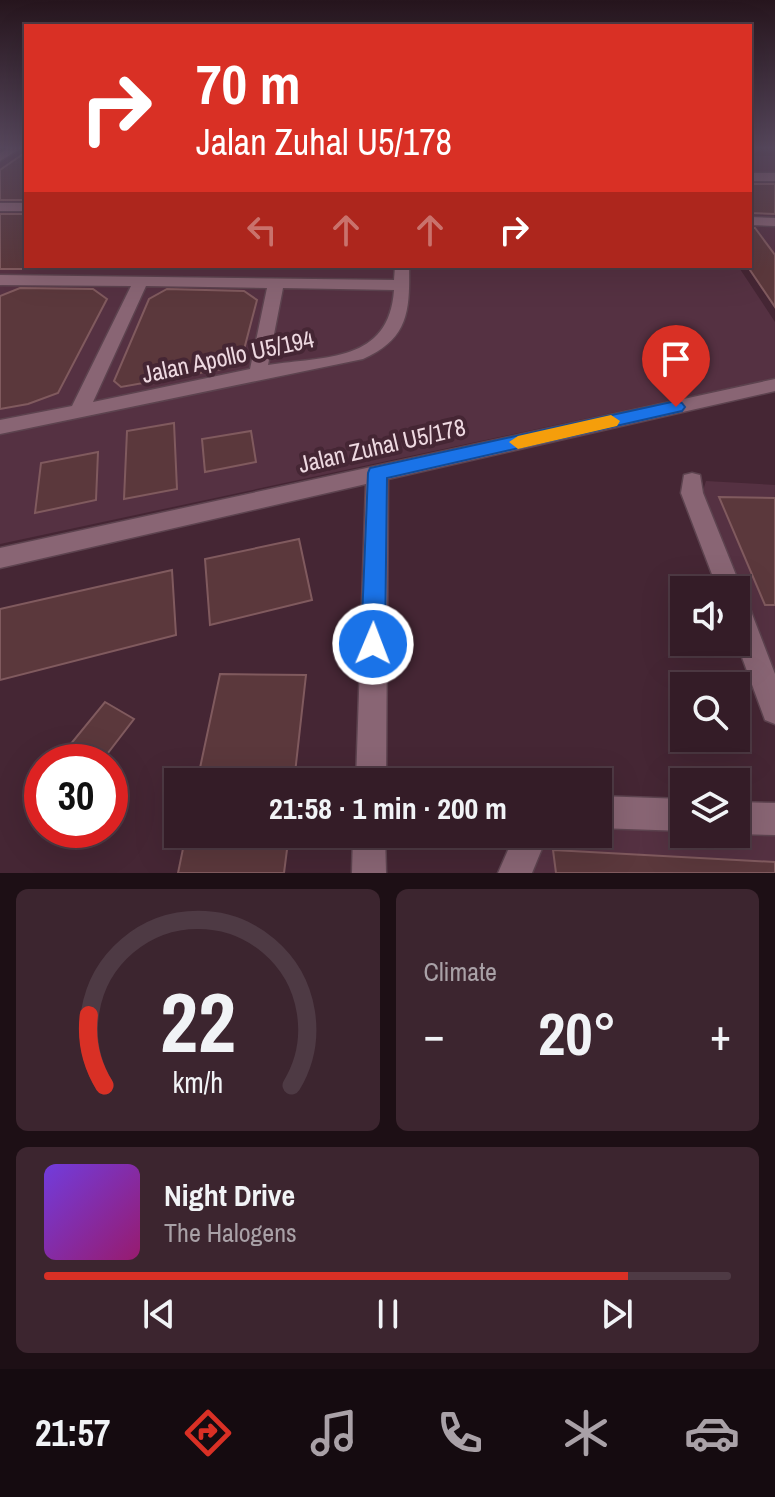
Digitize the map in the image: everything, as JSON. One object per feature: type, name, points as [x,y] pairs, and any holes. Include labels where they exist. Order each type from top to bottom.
[{"type":"street","points":[[0,207],[24,207]]},
{"type":"street","points":[[752,221],[773,224]]},
{"type":"street","points":[[0,280],[276,284],[402,276]]},
{"type":"street","name":"Jalan Apollo U5/194","points":[[0,427],[258,372],[357,355],[375,347],[395,329],[402,276]]},
{"type":"street","points":[[79,412],[140,283]]},
{"type":"street","points":[[258,372],[276,284]]},
{"type":"street","name":"Jalan Zuhal U5/178","points":[[0,558],[775,385]]},
{"type":"street","points":[[371,768],[377,473]]},
{"type":"street","points":[[692,481],[692,493],[725,576]]},
{"type":"street","points":[[750,643],[775,710]]},
{"type":"street","points":[[612,812],[670,815]]},
{"type":"street","points":[[750,818],[775,819]]},
{"type":"street","points":[[369,848],[369,873]]},
{"type":"street","points":[[515,873],[526,848]]},
{"type":"shaded area","points":[[0,188],[24,188],[24,268],[739,268],[775,322],[775,378],[0,544]]},
{"type":"shaded area","points":[[752,188],[775,188],[775,309],[747,268],[752,268]]},
{"type":"shaded area","points":[[706,481],[775,485],[775,685],[750,620],[750,576],[733,576],[702,494]]},
{"type":"shaded area","points":[[612,823],[670,825],[670,848],[750,848],[750,833],[775,830],[775,873],[530,873],[540,848],[612,848]]},
{"type":"building","points":[[0,188],[24,188],[24,200],[0,200]]},
{"type":"building","points":[[752,188],[775,188],[775,214],[752,213]]},
{"type":"building","points":[[0,214],[24,214],[26,269],[0,269]]},
{"type":"building","points":[[752,228],[755,228],[775,255],[775,307],[750,270]]},
{"type":"building","points":[[20,288],[93,289],[107,299],[58,393],[28,404],[0,409],[0,296]]},
{"type":"building","points":[[167,289],[244,291],[257,300],[241,361],[233,367],[121,387],[114,381],[149,299]]},
{"type":"building","points":[[174,423],[177,489],[124,499],[127,431]]},
{"type":"building","points":[[251,431],[256,462],[205,472],[202,439]]},
{"type":"building","points":[[98,452],[96,500],[35,513],[41,463]]},
{"type":"building","points":[[719,497],[775,498],[775,605],[765,605]]},
{"type":"building","points":[[299,539],[312,600],[210,625],[205,559]]},
{"type":"building","points":[[172,570],[176,635],[0,680],[0,609]]},
{"type":"building","points":[[220,674],[306,675],[296,768],[200,768]]},
{"type":"building","points":[[105,702],[134,719],[115,744],[71,744]]},
{"type":"building","points":[[183,848],[287,848],[284,873],[178,873]]},
{"type":"building","points":[[553,850],[775,862],[775,873],[556,873]]},
{"type":"slow traffic","points":[[518,442],[611,421]]},
{"type":"route","points":[[373,644],[377,473],[676,407]]}]
